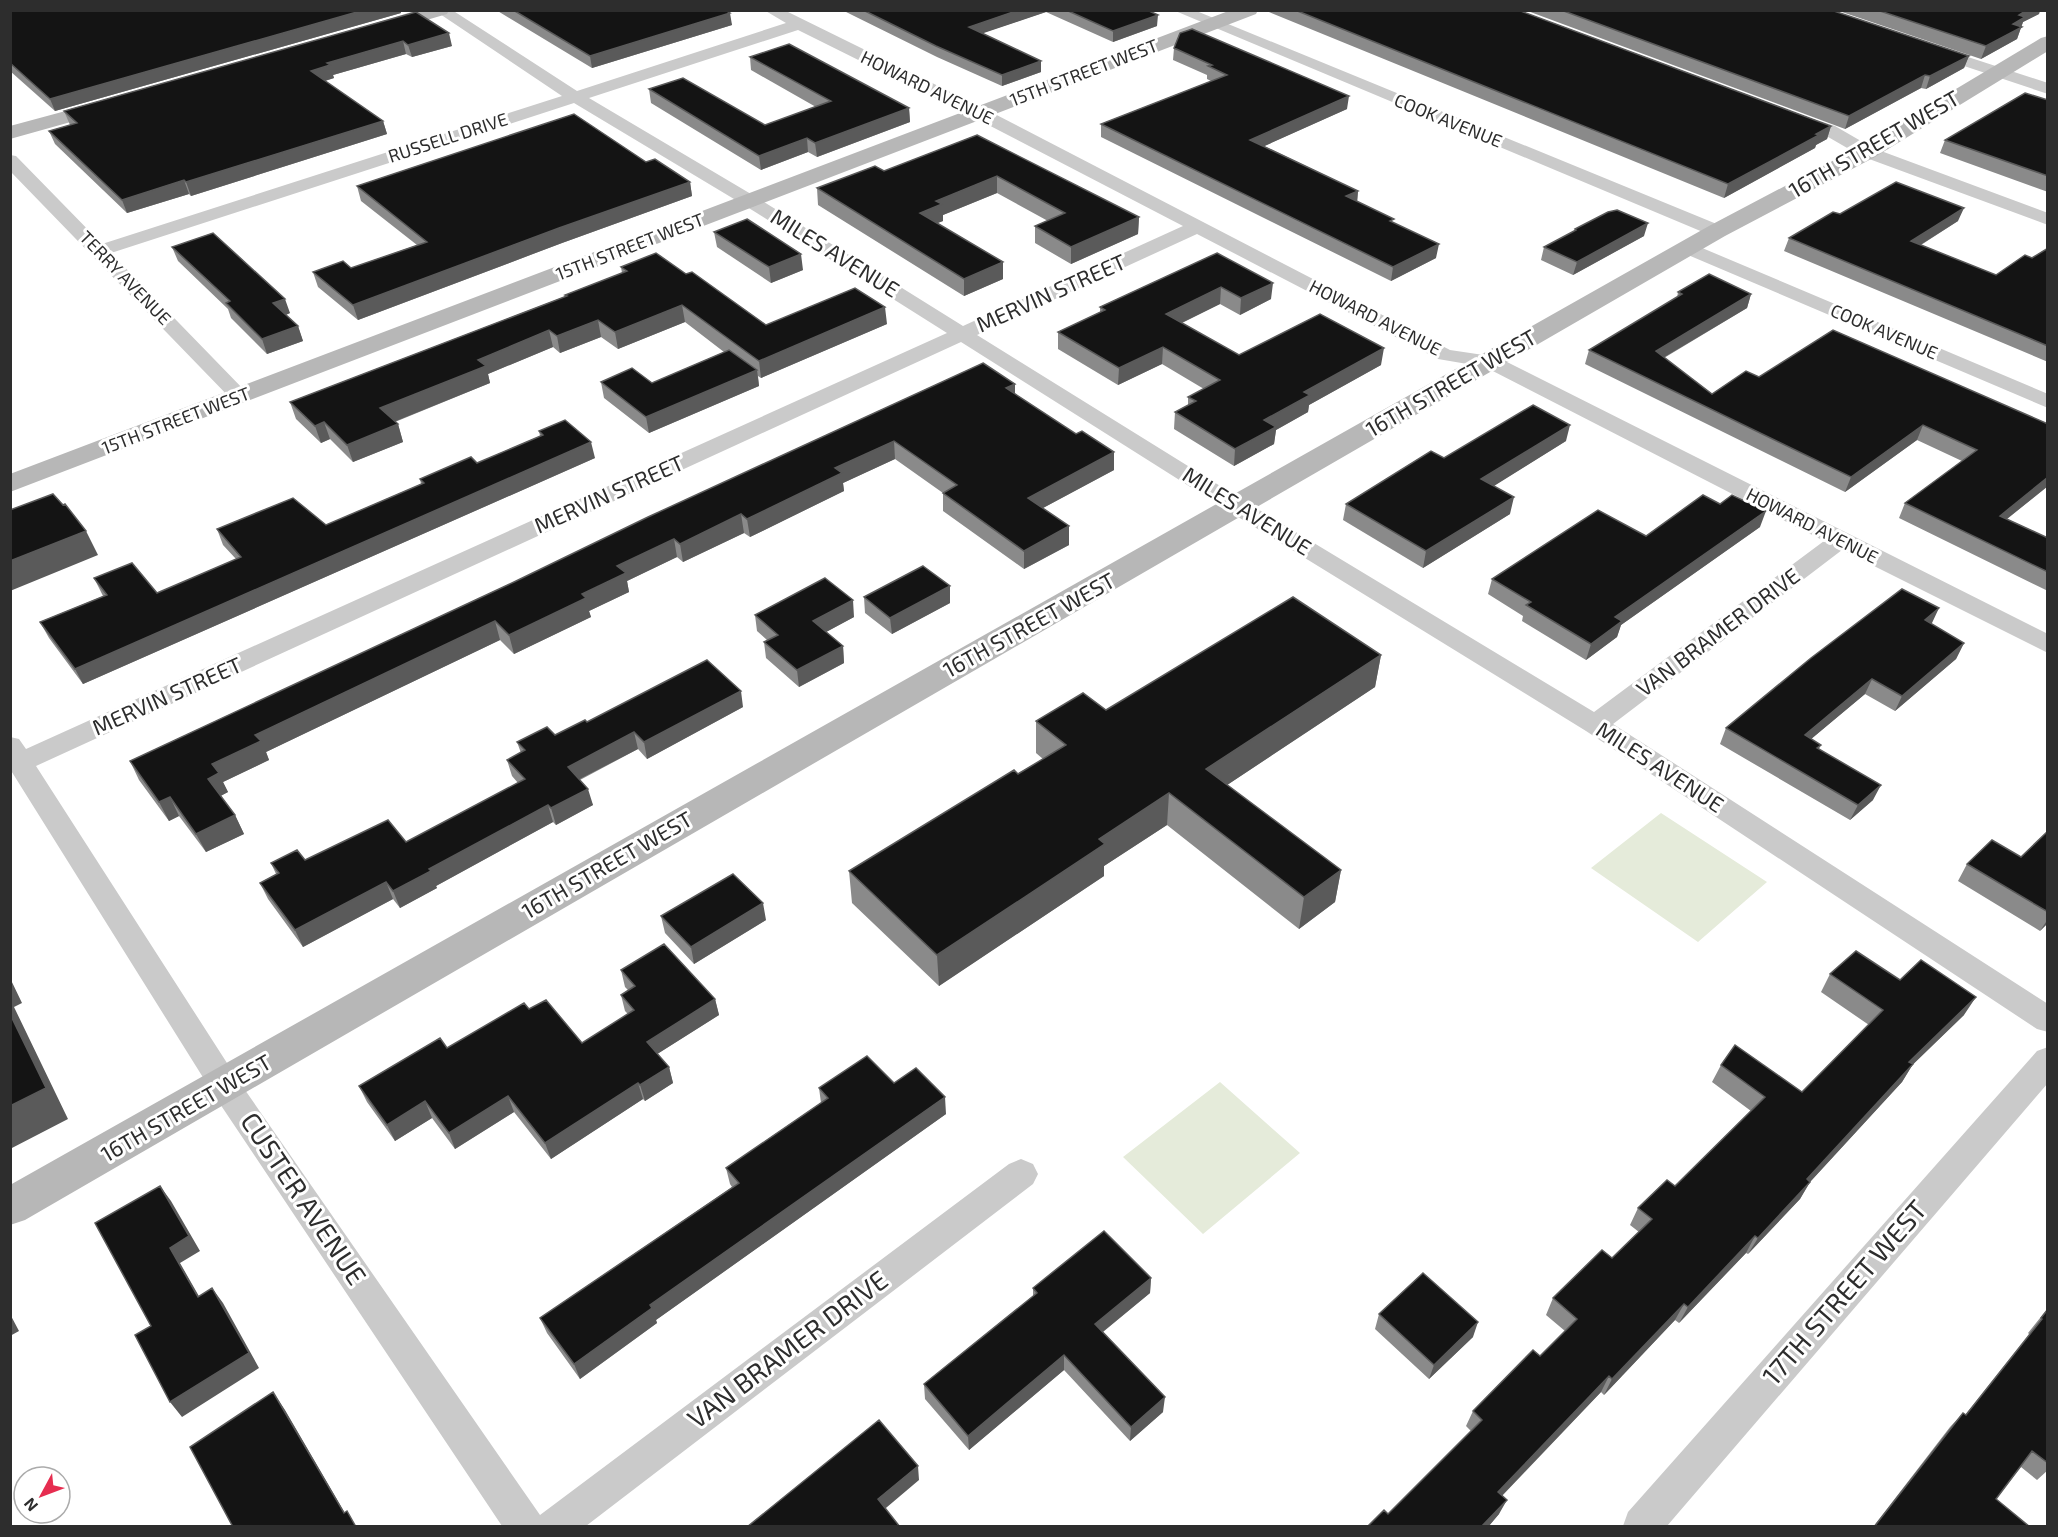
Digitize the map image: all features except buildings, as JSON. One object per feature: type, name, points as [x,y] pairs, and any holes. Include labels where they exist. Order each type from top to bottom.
[{"type":"street","points":[[360,34],[441,10]]},
{"type":"street","name":"MILES AVENUE","points":[[441,10],[576,97],[750,201],[1238,507],[1595,725],[2048,1020]]},
{"type":"street","name":"HOWARD AVENUE","points":[[771,10],[797,25],[979,113],[1445,355],[1490,361],[2048,645]]},
{"type":"street","name":"COOK AVENUE","points":[[1179,10],[1717,231]]},
{"type":"street","name":"15TH STREET WEST","points":[[10,484],[1249,10]]},
{"type":"street","name":"RUSSELL DRIVE","points":[[99,251],[797,25]]},
{"type":"street","name":"16TH STREET WEST","points":[[10,1207],[225,1086],[692,816],[1238,507],[1717,231],[1867,152],[2048,42]]},
{"type":"street","points":[[1920,46],[2048,89]]},
{"type":"street","points":[[12,132],[129,99]]},
{"type":"street","points":[[1774,110],[1829,130],[1867,152],[2048,220]]},
{"type":"street","name":"TERRY AVENUE","points":[[10,160],[240,397]]},
{"type":"street","name":"MERVIN STREET","points":[[16,754],[963,333],[1197,226]]},
{"type":"street","name":"COOK AVENUE","points":[[1688,248],[2048,402]]},
{"type":"street","name":"VAN BRAMER DRIVE","points":[[1595,725],[1840,540]]},
{"type":"street","name":"CUSTER AVENUE","points":[[16,754],[225,1086],[525,1527]]},
{"type":"street","name":"17TH STREET WEST","points":[[1642,1527],[2048,1060]]},
{"type":"street","name":"VAN BRAMER DRIVE","points":[[555,1527],[1020,1174]]},
{"type":"green space","points":[[1661,813],[1767,882],[1698,942],[1591,868]]},
{"type":"green space","points":[[1220,1082],[1300,1153],[1203,1234],[1123,1157]]}]
